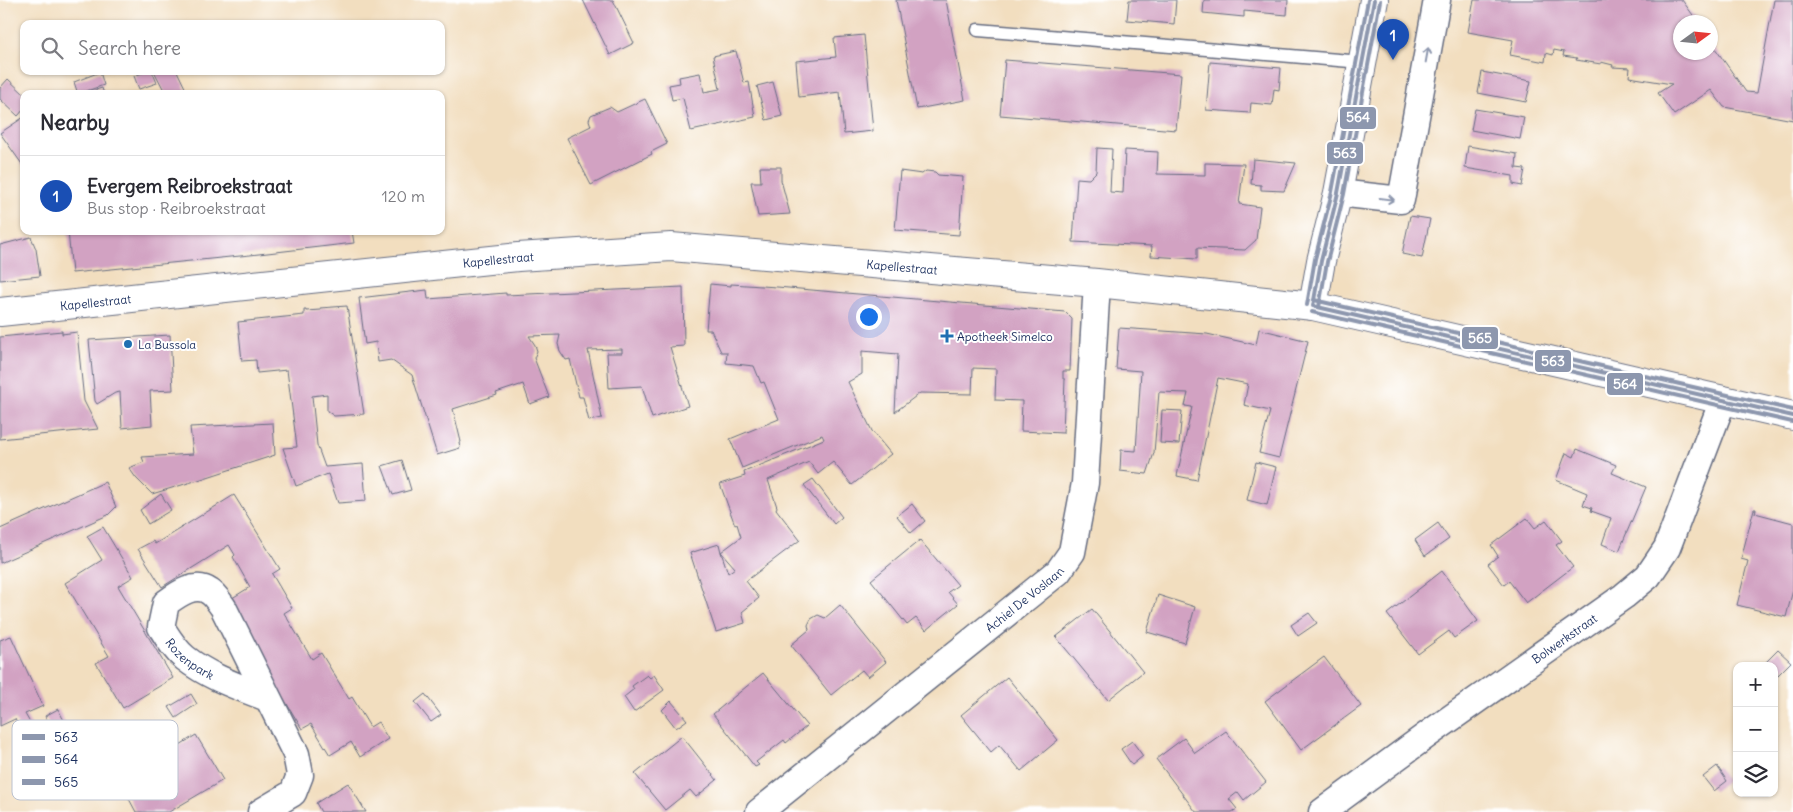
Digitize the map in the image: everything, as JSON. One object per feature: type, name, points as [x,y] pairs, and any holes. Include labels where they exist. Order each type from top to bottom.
[{"type":"street","points":[[1313,306],[1321,261],[1338,193],[1374,0]]},
{"type":"street","points":[[1338,193],[1401,200],[1437,0]]},
{"type":"street","name":"Kapellestraat","points":[[0,312],[518,257],[671,247],[1097,283],[1313,306],[1793,416]]},
{"type":"street","name":"Achiel De Voslaan","points":[[760,812],[1058,572],[1072,552],[1086,483],[1097,283]]},
{"type":"street","name":"Bolwerkstraat","points":[[1322,812],[1427,735],[1624,596],[1648,576],[1667,548],[1723,400]]},
{"type":"street","points":[[261,812],[293,793],[300,775],[296,754],[267,698]]},
{"type":"lane","points":[[978,30],[1362,62]]},
{"type":"building","points":[[583,0],[613,0],[634,43],[610,55]]},
{"type":"building","points":[[896,0],[946,0],[965,100],[917,109]]},
{"type":"building","points":[[1129,0],[1176,0],[1174,24],[1127,20]]},
{"type":"building","points":[[1204,0],[1288,0],[1287,15],[1244,11],[1244,17],[1203,13]]},
{"type":"building","points":[[1474,0],[1682,0],[1693,15],[1673,15],[1673,60],[1718,60],[1718,52],[1746,92],[1757,93],[1774,0],[1793,0],[1793,120],[1724,107],[1711,90],[1674,115],[1658,93],[1672,84],[1629,77],[1630,68],[1612,67],[1613,65],[1601,62],[1601,64],[1576,60],[1577,58],[1563,56],[1564,52],[1554,50],[1553,55],[1546,53],[1545,62],[1510,55],[1513,40],[1468,32]]},
{"type":"building","points":[[864,35],[873,131],[844,134],[840,92],[799,97],[796,61],[836,57],[834,38]]},
{"type":"building","points":[[736,51],[744,83],[749,82],[755,117],[691,131],[683,98],[672,100],[669,85],[680,83],[679,77],[700,73],[704,92],[720,89],[713,56]]},
{"type":"building","points":[[1005,60],[1181,74],[1176,130],[1000,115]]},
{"type":"building","points":[[1210,62],[1281,68],[1279,90],[1274,89],[1272,105],[1251,103],[1250,113],[1206,110]]},
{"type":"building","points":[[1482,72],[1531,81],[1526,102],[1478,93]]},
{"type":"building","points":[[92,75],[101,75],[104,85],[90,90],[77,90],[74,82]]},
{"type":"building","points":[[154,75],[157,83],[139,89],[134,76]]},
{"type":"building","points":[[156,75],[179,75],[186,90],[164,90]]},
{"type":"building","points":[[8,79],[20,90],[20,114],[18,116],[0,99],[0,88]]},
{"type":"building","points":[[773,82],[782,116],[766,120],[757,86]]},
{"type":"building","points":[[645,99],[667,144],[651,152],[652,154],[591,185],[567,138],[591,126],[589,120],[591,115],[610,107],[617,112]]},
{"type":"building","points":[[1475,109],[1524,117],[1520,139],[1471,130]]},
{"type":"building","points":[[20,120],[20,161],[0,133]]},
{"type":"building","points":[[1468,146],[1517,154],[1516,168],[1525,169],[1522,186],[1513,184],[1513,176],[1465,168]]},
{"type":"building","points":[[1097,148],[1112,149],[1110,192],[1123,193],[1125,150],[1158,152],[1157,174],[1205,175],[1205,163],[1244,164],[1239,204],[1260,207],[1256,240],[1245,250],[1197,248],[1197,259],[1151,256],[1152,246],[1073,242],[1077,178],[1089,179],[1096,172]]},
{"type":"building","points":[[1253,159],[1296,163],[1284,191],[1261,190],[1261,185],[1251,184]]},
{"type":"building","points":[[760,167],[781,167],[781,180],[790,214],[758,216],[751,182],[761,182]]},
{"type":"building","points":[[900,171],[922,174],[926,171],[935,172],[938,175],[963,177],[959,235],[895,230]]},
{"type":"building","points":[[1410,216],[1430,219],[1422,258],[1402,254]]},
{"type":"building","points":[[68,235],[353,235],[354,243],[250,255],[72,273]]},
{"type":"building","points":[[31,237],[36,249],[40,276],[0,280],[0,245]]},
{"type":"building","points":[[710,284],[777,287],[1065,312],[1072,319],[1070,371],[1063,371],[1063,379],[1065,379],[1063,433],[1021,431],[1022,401],[995,400],[996,369],[973,368],[972,394],[920,393],[895,412],[898,354],[862,351],[862,374],[848,382],[872,431],[891,454],[852,485],[833,462],[818,474],[809,462],[768,480],[776,509],[800,540],[746,581],[759,598],[742,612],[745,623],[716,632],[690,553],[719,544],[721,552],[741,537],[720,484],[745,476],[744,472],[824,439],[822,435],[742,468],[730,439],[779,419],[764,382],[761,383],[754,366],[726,363],[727,352],[721,352],[711,330],[706,330]],"holes":[[[721,552],[735,568],[728,573]]]},
{"type":"building","points":[[683,287],[684,346],[670,347],[688,406],[652,418],[642,386],[609,388],[607,353],[622,353],[622,349],[588,350],[602,418],[589,421],[583,397],[579,397],[570,359],[566,360],[560,351],[558,344],[560,335],[529,336],[537,351],[534,358],[549,397],[530,404],[523,384],[496,393],[497,395],[453,409],[461,442],[459,443],[460,448],[437,455],[412,375],[391,360],[378,362],[376,342],[365,344],[359,298],[427,290],[428,299],[506,293],[506,295]]},
{"type":"building","points":[[347,306],[364,414],[334,416],[327,411],[327,394],[312,396],[317,445],[325,467],[363,464],[366,501],[338,503],[328,474],[296,486],[283,448],[297,447],[287,370],[257,373],[256,360],[242,361],[238,322],[304,315],[304,310]]},
{"type":"building","points":[[1119,328],[1207,334],[1256,345],[1259,329],[1308,341],[1279,458],[1259,453],[1270,411],[1244,405],[1248,384],[1218,378],[1197,480],[1177,476],[1192,407],[1185,406],[1188,393],[1159,392],[1154,453],[1147,474],[1120,471],[1121,450],[1136,451],[1141,371],[1116,369]]},
{"type":"building","points":[[62,331],[62,334],[77,332],[84,401],[98,429],[0,439],[0,337]]},
{"type":"building","points":[[170,335],[173,390],[150,391],[152,425],[122,428],[120,392],[97,404],[95,401],[89,340]]},
{"type":"building","points":[[1162,410],[1182,411],[1179,444],[1160,443]]},
{"type":"building","points":[[273,423],[275,455],[195,481],[152,494],[129,468],[144,462],[142,457],[193,454],[190,427]]},
{"type":"building","points":[[1577,449],[1616,465],[1612,473],[1646,487],[1619,551],[1602,544],[1611,518],[1591,511],[1592,508],[1583,505],[1587,493],[1556,480],[1566,453],[1574,457]]},
{"type":"building","points":[[402,460],[411,490],[393,495],[382,466]]},
{"type":"building","points":[[1256,462],[1276,467],[1267,505],[1247,500]]},
{"type":"building","points":[[813,479],[842,517],[834,524],[804,485]]},
{"type":"building","points":[[105,482],[116,507],[108,515],[0,563],[0,529]]},
{"type":"building","points":[[161,494],[171,510],[148,524],[140,510]]},
{"type":"building","points":[[234,495],[280,569],[272,574],[292,608],[284,613],[312,659],[321,653],[349,699],[352,697],[370,727],[378,722],[388,739],[360,757],[351,742],[330,755],[311,724],[302,729],[246,636],[229,600],[250,587],[233,557],[235,555],[229,545],[162,587],[138,549],[153,541],[155,544]]},
{"type":"building","points":[[912,504],[925,521],[911,533],[897,516]]},
{"type":"building","points":[[1754,509],[1756,509],[1755,513],[1793,523],[1793,590],[1786,617],[1737,605],[1748,561],[1741,559]]},
{"type":"building","points":[[1527,518],[1535,528],[1546,520],[1562,541],[1556,545],[1573,567],[1526,603],[1509,581],[1504,585],[1488,564],[1498,556],[1491,545]]},
{"type":"building","points":[[1438,523],[1449,539],[1425,556],[1415,540]]},
{"type":"building","points":[[103,527],[133,577],[118,586],[173,678],[123,708],[96,663],[109,656],[65,583],[102,560],[87,536]]},
{"type":"building","points":[[920,540],[958,585],[948,592],[958,604],[926,630],[916,618],[907,625],[871,580]]},
{"type":"building","points":[[1442,571],[1478,621],[1454,638],[1449,631],[1418,654],[1387,614]]},
{"type":"building","points":[[1158,595],[1195,607],[1185,643],[1147,632]]},
{"type":"building","points":[[840,605],[886,662],[868,677],[862,670],[831,695],[791,645],[809,630],[808,625],[811,619],[818,615],[825,618]]},
{"type":"building","points":[[1092,609],[1143,672],[1108,700],[1056,637]]},
{"type":"building","points":[[1309,613],[1317,623],[1298,636],[1291,625]]},
{"type":"building","points":[[11,636],[43,706],[25,714],[28,720],[15,719],[0,726],[0,640]]},
{"type":"building","points":[[1778,650],[1791,662],[1778,675],[1778,662],[1766,662]]},
{"type":"building","points":[[1324,657],[1361,706],[1301,750],[1265,701]]},
{"type":"building","points":[[763,673],[807,726],[786,743],[784,740],[756,762],[759,765],[755,767],[713,714]]},
{"type":"building","points":[[647,675],[650,678],[654,675],[664,690],[634,712],[624,697],[634,689],[632,686]]},
{"type":"building","points":[[1007,677],[1058,740],[1021,771],[999,745],[991,752],[961,715]]},
{"type":"building","points":[[191,694],[197,704],[176,718],[169,707]]},
{"type":"building","points":[[425,694],[441,715],[431,722],[415,702]]},
{"type":"building","points":[[671,701],[687,720],[676,728],[662,710]]},
{"type":"building","points":[[58,709],[64,720],[47,720],[45,716]]},
{"type":"building","points":[[1226,731],[1266,782],[1244,800],[1238,792],[1229,799],[1237,809],[1232,812],[1196,812],[1156,759],[1184,738],[1195,753]]},
{"type":"building","points":[[196,735],[223,780],[169,812],[136,812],[130,800],[178,800],[178,746]]},
{"type":"building","points":[[682,736],[717,780],[696,797],[690,790],[665,810],[635,774]]},
{"type":"building","points":[[1132,741],[1143,756],[1132,765],[1121,749]]},
{"type":"building","points":[[1717,766],[1727,781],[1714,791],[1703,777]]},
{"type":"building","points":[[348,783],[366,812],[321,812],[316,803]]},
{"type":"transit line","name":"565","points":[[1307,305],[1315,259],[1332,192],[1368,0]]},
{"type":"transit line","name":"563","points":[[1313,306],[1321,261],[1338,193],[1374,0]]},
{"type":"transit line","name":"564","points":[[1319,307],[1327,262],[1344,194],[1380,1]]},
{"type":"transit line","name":"565","points":[[1314,300],[1793,410]]},
{"type":"transit line","name":"563","points":[[1313,306],[1793,416]]},
{"type":"transit line","name":"564","points":[[1312,312],[1792,422]]},
{"type":"place","name":"Evergem Reibroekstraat","points":[[1393,60]]},
{"type":"place","name":"Apotheek Simelco","points":[[947,336]]},
{"type":"place","name":"La Bussola","points":[[128,344]]}]
